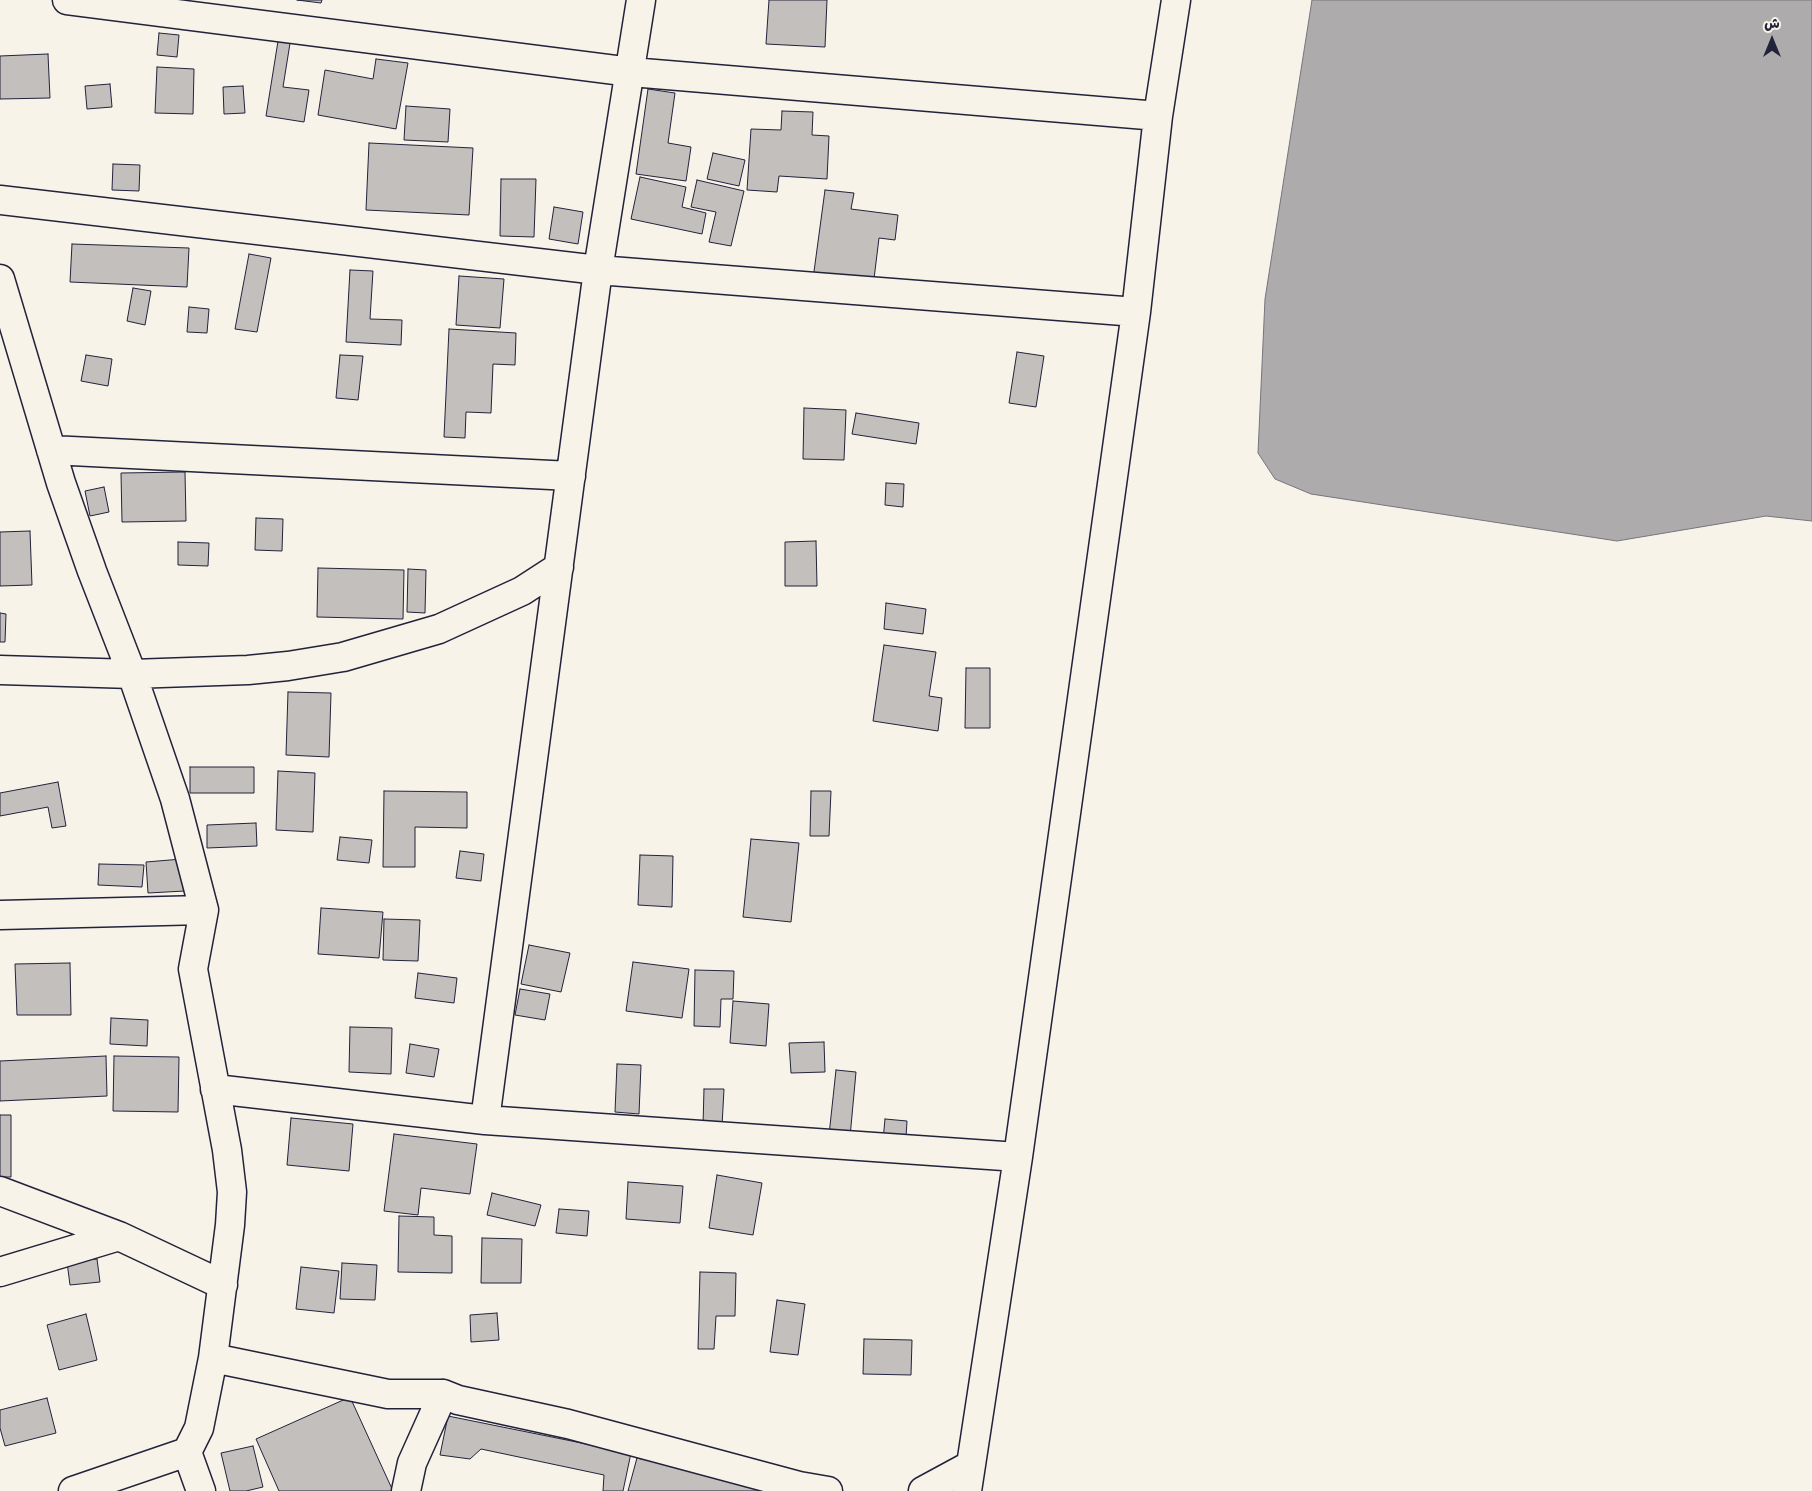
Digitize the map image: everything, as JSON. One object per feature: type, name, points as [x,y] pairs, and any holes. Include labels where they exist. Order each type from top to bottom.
[{"type":"street","points":[[67,0],[631,72],[1158,116]]},
{"type":"street","points":[[485,1120],[598,270],[641,0]]},
{"type":"street","points":[[923,1491],[969,1478],[1018,1157],[1136,312],[1158,116],[1176,0]]},
{"type":"street","points":[[0,200],[598,270],[1136,312]]},
{"type":"street","points":[[0,279],[51,450],[92,571],[132,674],[175,798],[204,910],[193,969],[227,1150],[232,1192],[214,1358],[199,1428],[188,1452],[200,1491]]},
{"type":"street","points":[[51,450],[571,476]]},
{"type":"street","points":[[0,670],[132,674],[256,669],[343,657],[438,629],[522,591],[559,567]]},
{"type":"street","points":[[0,915],[204,910]]},
{"type":"street","points":[[215,1089],[485,1120],[1018,1157]]},
{"type":"street","points":[[0,1191],[119,1236],[223,1285]]},
{"type":"street","points":[[0,1272],[119,1236]]},
{"type":"street","points":[[214,1358],[388,1394],[443,1394],[458,1400],[568,1424],[799,1486],[828,1491]]},
{"type":"street","points":[[406,1491],[412,1463],[443,1394]]},
{"type":"street","points":[[73,1491],[188,1452]]},
{"type":"shaded area","points":[[1312,0],[1812,0],[1812,521],[1766,516],[1617,541],[1311,494],[1275,479],[1258,453],[1265,299]]},
{"type":"building","points":[[297,0],[322,0],[321,3]]},
{"type":"building","points":[[769,0],[827,0],[825,47],[766,44]]},
{"type":"building","points":[[159,33],[179,35],[177,57],[157,55]]},
{"type":"building","points":[[279,35],[291,37],[283,87],[309,90],[304,122],[266,116]]},
{"type":"building","points":[[48,54],[50,98],[0,99],[0,56]]},
{"type":"building","points":[[376,59],[408,63],[396,129],[318,115],[325,70],[373,79]]},
{"type":"building","points":[[157,67],[194,69],[193,114],[155,113]]},
{"type":"building","points":[[110,84],[112,107],[87,109],[85,86]]},
{"type":"building","points":[[243,86],[245,113],[224,114],[223,87]]},
{"type":"building","points":[[648,89],[675,93],[668,143],[691,147],[686,181],[636,174]]},
{"type":"building","points":[[406,106],[450,109],[448,142],[404,140]]},
{"type":"building","points":[[782,111],[813,112],[812,135],[829,136],[827,179],[779,176],[777,192],[747,190],[751,129],[781,130]]},
{"type":"building","points":[[369,143],[473,148],[469,215],[366,210]]},
{"type":"building","points":[[713,153],[745,160],[739,186],[707,179]]},
{"type":"building","points":[[113,164],[140,165],[139,191],[112,190]]},
{"type":"building","points":[[640,177],[686,187],[682,207],[706,213],[702,234],[631,219]]},
{"type":"building","points":[[501,179],[536,179],[534,237],[500,236]]},
{"type":"building","points":[[697,180],[744,191],[731,246],[709,242],[716,212],[691,207]]},
{"type":"building","points":[[825,190],[854,193],[851,209],[898,215],[895,240],[879,238],[873,287],[813,279]]},
{"type":"building","points":[[554,207],[583,212],[578,244],[549,239]]},
{"type":"building","points":[[72,244],[189,248],[187,287],[70,282]]},
{"type":"building","points":[[249,254],[271,258],[257,332],[235,329]]},
{"type":"building","points":[[350,270],[373,271],[370,319],[402,320],[401,345],[346,342]]},
{"type":"building","points":[[459,276],[504,279],[500,328],[456,325]]},
{"type":"building","points":[[133,288],[151,291],[145,325],[127,321]]},
{"type":"building","points":[[189,307],[209,309],[207,333],[187,332]]},
{"type":"building","points":[[449,329],[516,333],[515,365],[493,364],[491,413],[466,412],[465,438],[444,437]]},
{"type":"building","points":[[1017,352],[1044,356],[1036,407],[1009,403]]},
{"type":"building","points":[[86,355],[112,359],[108,386],[81,381]]},
{"type":"building","points":[[340,355],[363,356],[358,400],[336,398]]},
{"type":"building","points":[[804,408],[846,410],[844,460],[803,459]]},
{"type":"building","points":[[856,413],[919,423],[916,444],[852,434]]},
{"type":"building","points":[[185,472],[186,521],[122,522],[121,473]]},
{"type":"building","points":[[886,483],[904,484],[903,507],[885,505]]},
{"type":"building","points":[[104,487],[109,512],[90,516],[85,491]]},
{"type":"building","points":[[256,518],[283,519],[282,551],[255,550]]},
{"type":"building","points":[[30,531],[32,585],[0,586],[0,532]]},
{"type":"building","points":[[816,541],[817,586],[785,586],[785,542]]},
{"type":"building","points":[[178,542],[209,543],[208,566],[178,565]]},
{"type":"building","points":[[318,568],[404,570],[403,619],[317,617]]},
{"type":"building","points":[[408,569],[426,570],[425,613],[407,612]]},
{"type":"building","points":[[886,603],[926,609],[923,634],[884,629]]},
{"type":"building","points":[[0,613],[6,614],[5,642],[0,642]]},
{"type":"building","points":[[884,645],[936,652],[929,696],[942,698],[938,731],[873,721]]},
{"type":"building","points":[[966,668],[990,668],[990,728],[965,728]]},
{"type":"building","points":[[288,692],[331,693],[329,757],[286,755]]},
{"type":"building","points":[[190,767],[254,767],[254,793],[190,793]]},
{"type":"building","points":[[278,771],[315,773],[313,832],[276,830]]},
{"type":"building","points":[[58,782],[66,826],[52,828],[48,807],[0,816],[0,793]]},
{"type":"building","points":[[384,791],[467,792],[467,828],[415,827],[415,867],[383,867]]},
{"type":"building","points":[[811,791],[831,791],[829,836],[810,836]]},
{"type":"building","points":[[256,823],[257,846],[207,848],[207,825]]},
{"type":"building","points":[[340,837],[372,840],[369,863],[337,860]]},
{"type":"building","points":[[751,839],[799,843],[791,922],[743,917]]},
{"type":"building","points":[[460,851],[484,854],[481,881],[456,878]]},
{"type":"building","points":[[640,855],[673,856],[672,907],[638,905]]},
{"type":"building","points":[[182,859],[185,891],[148,893],[146,862]]},
{"type":"building","points":[[99,864],[144,865],[142,887],[98,885]]},
{"type":"building","points":[[321,908],[383,912],[379,958],[318,954]]},
{"type":"building","points":[[384,919],[420,920],[418,961],[383,960]]},
{"type":"building","points":[[529,945],[570,953],[561,992],[521,984]]},
{"type":"building","points":[[633,962],[689,969],[682,1018],[626,1011]]},
{"type":"building","points":[[70,963],[71,1015],[17,1015],[15,964]]},
{"type":"building","points":[[695,970],[734,971],[733,999],[721,999],[720,1027],[694,1026]]},
{"type":"building","points":[[418,973],[457,978],[454,1003],[415,998]]},
{"type":"building","points":[[520,989],[550,994],[545,1020],[515,1015]]},
{"type":"building","points":[[733,1001],[769,1004],[766,1046],[730,1043]]},
{"type":"building","points":[[111,1018],[148,1020],[147,1046],[110,1044]]},
{"type":"building","points":[[350,1027],[392,1028],[391,1074],[349,1072]]},
{"type":"building","points":[[824,1042],[825,1072],[791,1073],[789,1043]]},
{"type":"building","points":[[410,1044],[439,1049],[434,1077],[406,1073]]},
{"type":"building","points":[[106,1056],[107,1096],[0,1101],[0,1061]]},
{"type":"building","points":[[114,1056],[179,1057],[178,1112],[113,1111]]},
{"type":"building","points":[[617,1064],[641,1065],[639,1114],[615,1112]]},
{"type":"building","points":[[836,1070],[856,1072],[850,1137],[829,1135]]},
{"type":"building","points":[[704,1089],[724,1089],[722,1126],[703,1125]]},
{"type":"building","points":[[0,1115],[11,1115],[11,1177],[0,1177]]},
{"type":"building","points":[[291,1118],[353,1124],[349,1171],[287,1165]]},
{"type":"building","points":[[885,1119],[907,1121],[905,1153],[882,1151]]},
{"type":"building","points":[[394,1134],[477,1144],[470,1194],[421,1188],[418,1215],[384,1211]]},
{"type":"building","points":[[717,1175],[762,1183],[753,1235],[709,1228]]},
{"type":"building","points":[[628,1182],[683,1186],[680,1223],[626,1219]]},
{"type":"building","points":[[492,1193],[541,1205],[535,1226],[487,1215]]},
{"type":"building","points":[[559,1209],[589,1211],[587,1236],[556,1233]]},
{"type":"building","points":[[399,1216],[434,1217],[434,1235],[452,1236],[452,1273],[398,1272]]},
{"type":"building","points":[[482,1238],[522,1239],[521,1283],[481,1283]]},
{"type":"building","points":[[97,1259],[100,1282],[70,1285],[67,1262]]},
{"type":"building","points":[[342,1263],[377,1265],[375,1300],[340,1299]]},
{"type":"building","points":[[301,1267],[339,1271],[334,1313],[296,1309]]},
{"type":"building","points":[[700,1272],[736,1273],[735,1316],[716,1316],[714,1349],[698,1349]]},
{"type":"building","points":[[777,1300],[805,1304],[798,1355],[770,1352]]},
{"type":"building","points":[[497,1313],[499,1340],[471,1342],[470,1315]]},
{"type":"building","points":[[86,1314],[97,1360],[59,1370],[47,1325]]},
{"type":"building","points":[[864,1339],[912,1340],[911,1375],[863,1374]]},
{"type":"building","points":[[350,1397],[393,1491],[279,1491],[256,1439]]},
{"type":"building","points":[[47,1398],[56,1433],[5,1446],[0,1428],[0,1410]]},
{"type":"building","points":[[448,1416],[631,1453],[623,1491],[603,1491],[604,1475],[481,1449],[470,1459],[440,1455]]},
{"type":"building","points":[[253,1446],[263,1487],[246,1491],[230,1491],[221,1453]]},
{"type":"building","points":[[637,1458],[794,1491],[628,1491]]}]
